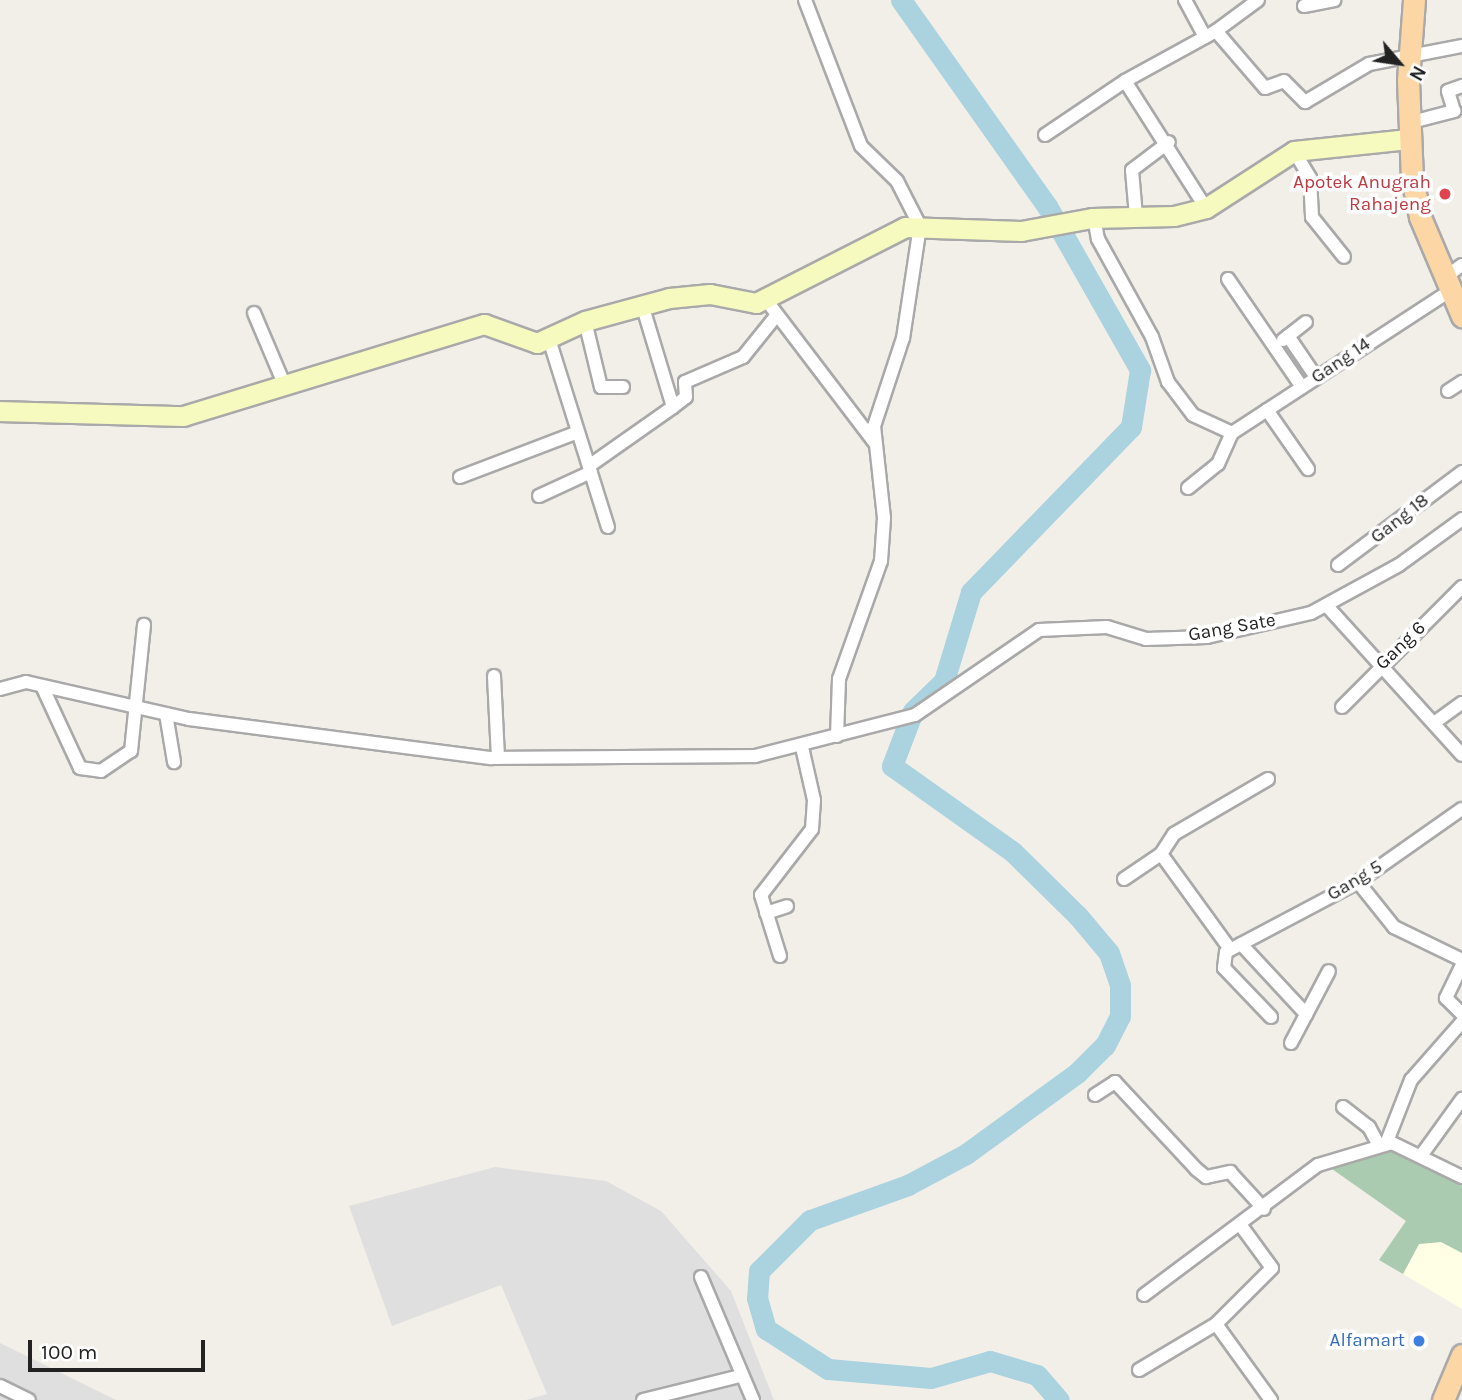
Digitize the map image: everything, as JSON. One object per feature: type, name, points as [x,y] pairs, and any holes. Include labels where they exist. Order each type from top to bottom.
[{"type":"main road","points":[[1414,0],[1408,131],[1420,217],[1462,316]]},
{"type":"main road","points":[[1443,1400],[1462,1355]]},
{"type":"street","points":[[805,0],[861,146],[897,181],[927,227],[903,338],[877,406],[874,442],[885,537],[839,679],[837,736]]},
{"type":"street","points":[[1185,0],[1211,34],[1268,89],[1284,81],[1307,102],[1369,64],[1462,46]]},
{"type":"street","points":[[1304,6],[1327,1]]},
{"type":"street","points":[[1045,135],[1125,81],[1211,34],[1251,2]]},
{"type":"street","points":[[1125,81],[1169,142],[1206,208]]},
{"type":"street","points":[[539,496],[590,469],[686,397],[685,382],[743,357],[771,308],[900,229],[927,227],[1021,231],[1093,217],[1136,216],[1206,208],[1293,151],[1408,131],[1454,111],[1448,91],[1462,86]]},
{"type":"street","points":[[1136,216],[1132,170],[1169,142]]},
{"type":"street","points":[[1293,151],[1310,178],[1312,217],[1345,257]]},
{"type":"street","points":[[1093,217],[1098,239],[1152,337],[1168,383],[1193,415],[1232,433],[1218,464],[1188,488]]},
{"type":"street","name":"Gang 14","points":[[1232,433],[1447,284],[1462,265]]},
{"type":"street","points":[[1228,279],[1302,387]]},
{"type":"street","points":[[0,411],[162,418],[285,386],[484,324],[529,342],[549,339],[585,321],[642,304],[710,294],[771,308],[874,442]]},
{"type":"street","points":[[642,304],[673,407]]},
{"type":"street","points":[[254,313],[285,386]]},
{"type":"street","points":[[585,321],[601,387],[623,387]]},
{"type":"street","points":[[1274,346],[1306,323]]},
{"type":"street","points":[[1288,336],[1316,377]]},
{"type":"street","points":[[549,339],[608,527]]},
{"type":"street","points":[[1448,391],[1462,382]]},
{"type":"street","points":[[1267,410],[1308,469]]},
{"type":"street","points":[[460,477],[578,432]]},
{"type":"street","name":"Gang 18","points":[[1338,565],[1462,472]]},
{"type":"street","name":"Gang Sate","points":[[0,689],[18,682],[166,714],[498,758],[656,761],[802,747],[915,715],[1039,630],[1107,627],[1146,639],[1207,637],[1326,606],[1399,565],[1462,519]]},
{"type":"street","name":"Gang 6","points":[[1342,707],[1379,667],[1462,587]]},
{"type":"street","points":[[1326,606],[1462,755]]},
{"type":"street","points":[[42,686],[87,774],[131,751],[132,708],[144,625]]},
{"type":"street","points":[[494,677],[498,758]]},
{"type":"street","points":[[1434,723],[1462,703]]},
{"type":"street","points":[[166,714],[174,762]]},
{"type":"street","points":[[780,956],[766,913],[764,885],[806,844],[812,829],[814,800],[802,747]]},
{"type":"street","points":[[1124,879],[1161,854],[1174,834],[1268,779]]},
{"type":"street","name":"Gang 5","points":[[1236,947],[1358,882],[1462,809]]},
{"type":"street","points":[[1161,854],[1236,947],[1306,1014]]},
{"type":"street","points":[[1358,882],[1394,928],[1462,963],[1446,998],[1462,1014]]},
{"type":"street","points":[[766,913],[787,906]]},
{"type":"street","points":[[1236,947],[1222,958],[1224,968],[1271,1017]]},
{"type":"street","points":[[1291,1043],[1329,971]]},
{"type":"street","points":[[1382,1145],[1411,1080],[1460,1029]]},
{"type":"street","points":[[1095,1095],[1115,1082],[1196,1169],[1206,1177],[1229,1171],[1264,1209]]},
{"type":"street","points":[[1423,1153],[1462,1099]]},
{"type":"street","points":[[1343,1107],[1369,1128],[1382,1145]]},
{"type":"street","points":[[1144,1295],[1242,1227],[1316,1166],[1382,1145],[1423,1153],[1462,1177]]},
{"type":"street","points":[[1139,1370],[1216,1324],[1273,1266],[1242,1227]]},
{"type":"street","points":[[701,1277],[752,1400]]},
{"type":"street","points":[[1216,1324],[1271,1400]]},
{"type":"street","points":[[643,1400],[740,1376]]},
{"type":"street","points":[[0,1386],[29,1400]]},
{"type":"shaded area","points":[[1393,1150],[1462,1182],[1462,1253],[1441,1242],[1419,1244],[1403,1274],[1379,1260],[1406,1221],[1332,1169]]},
{"type":"shaded area","points":[[495,1167],[606,1181],[661,1211],[731,1291],[774,1400],[526,1400],[547,1394],[501,1285],[392,1326],[349,1206]]},
{"type":"shaded area","points":[[1441,1242],[1462,1253],[1462,1309],[1403,1274],[1419,1244]]},
{"type":"shaded area","points":[[0,1343],[116,1400],[0,1400]]},
{"type":"waterway","points":[[901,0],[1047,206],[1140,370],[1131,427],[971,592],[944,681],[913,711],[892,766],[1013,852],[1078,916],[1109,953],[1120,985],[1120,1016],[1105,1045],[1077,1073],[966,1154],[908,1185],[810,1220],[759,1271],[757,1298],[766,1329],[828,1369],[931,1378],[990,1361],[1037,1375],[1059,1400]]},
{"type":"place","name":"Apotek Anugrah Rahajeng","points":[[1445,194]]},
{"type":"place","name":"Alfamart","points":[[1419,1341]]}]
